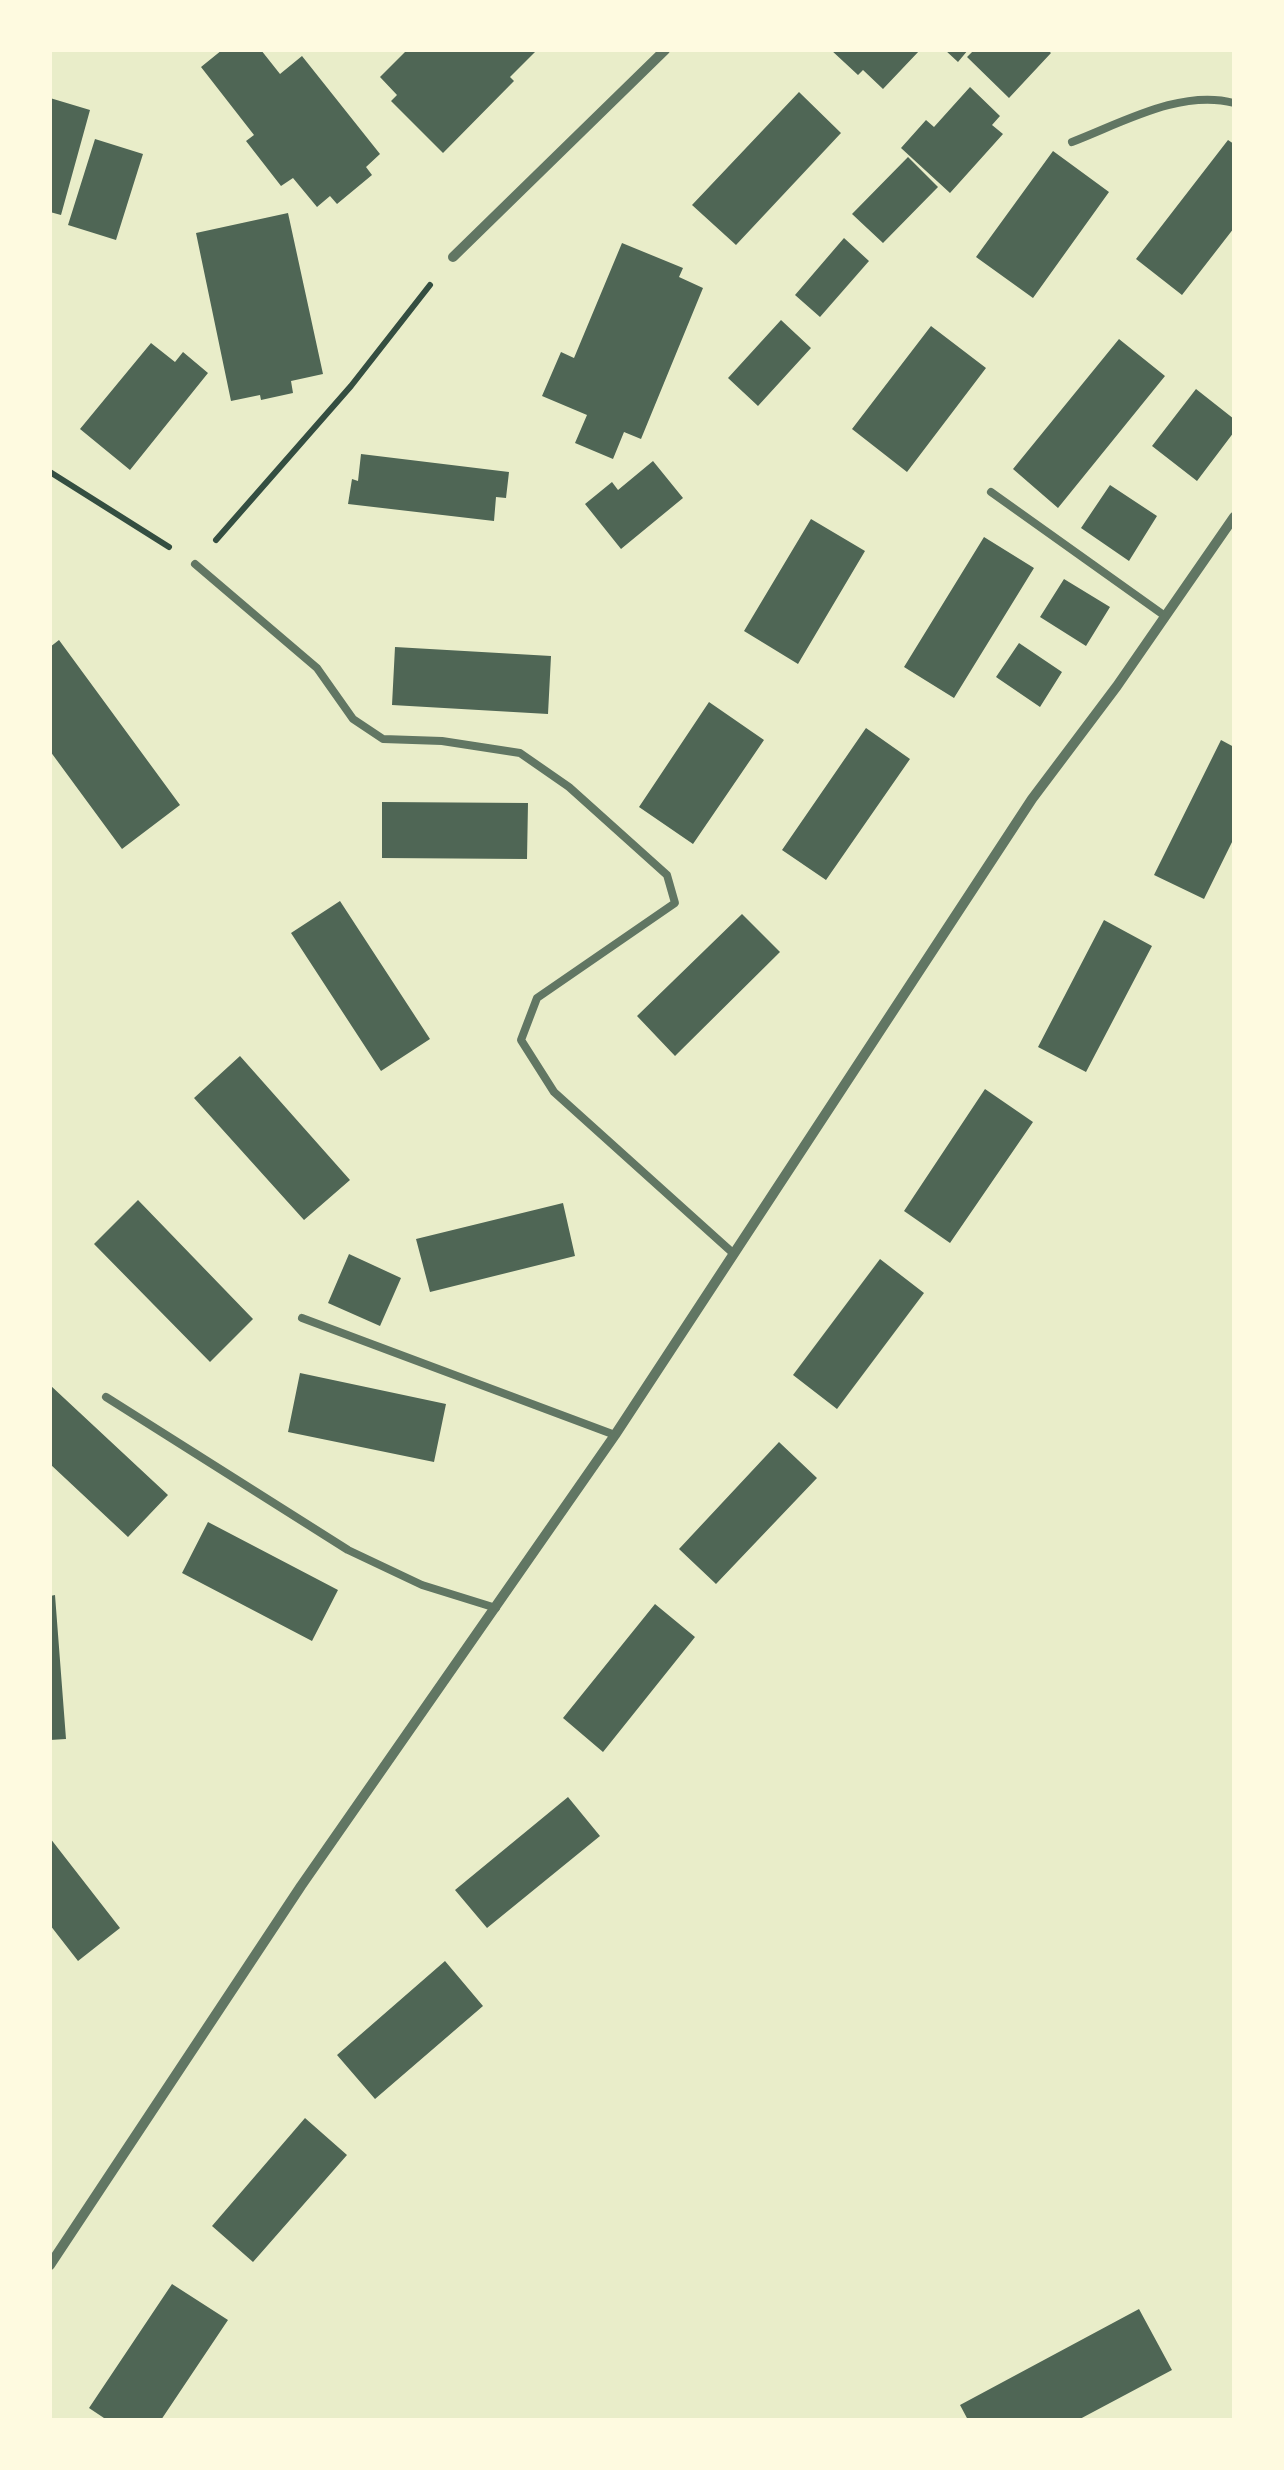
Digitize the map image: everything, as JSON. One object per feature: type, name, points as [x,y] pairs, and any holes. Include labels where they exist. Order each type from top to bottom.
[{"type":"street","points":[[453,257],[666,50]]},
{"type":"street","points":[[50,2265],[301,1886],[615,1435],[1032,799],[1117,686],[1234,518]]},
{"type":"lane","points":[[1072,142],[1180,102],[1210,99],[1234,103]]},
{"type":"lane","points":[[991,492],[1165,616]]},
{"type":"lane","points":[[195,564],[316,668],[353,719],[383,739],[442,741],[520,753],[570,787],[667,875],[675,902],[537,998],[522,1040],[554,1092],[734,1254]]},
{"type":"lane","points":[[302,1318],[615,1435]]},
{"type":"lane","points":[[106,1397],[348,1550],[422,1586],[496,1608]]},
{"type":"path","points":[[50,472],[195,564],[351,386],[453,257]]},
{"type":"building","points":[[222,50],[261,50],[280,74],[302,56],[380,154],[366,167],[372,175],[337,204],[330,196],[317,207],[293,178],[281,186],[246,141],[254,135],[201,67]]},
{"type":"building","points":[[407,50],[537,50],[510,77],[514,81],[443,153],[391,101],[397,95],[380,77]]},
{"type":"building","points":[[831,50],[920,50],[883,89],[863,70],[858,75]]},
{"type":"building","points":[[945,50],[968,50],[958,62]]},
{"type":"building","points":[[974,50],[1051,53],[1009,98],[967,57]]},
{"type":"building","points":[[970,87],[1000,116],[992,125],[1003,134],[950,193],[901,148],[926,120],[934,127]]},
{"type":"building","points":[[799,92],[841,133],[736,245],[692,205]]},
{"type":"building","points":[[50,98],[90,110],[61,215],[50,212]]},
{"type":"building","points":[[95,139],[143,154],[116,240],[68,225]]},
{"type":"building","points":[[1228,140],[1234,144],[1234,228],[1182,295],[1136,259]]},
{"type":"building","points":[[1053,151],[1109,192],[1033,298],[976,257]]},
{"type":"building","points":[[908,157],[938,187],[883,243],[852,214]]},
{"type":"building","points":[[288,213],[323,374],[291,381],[293,393],[231,401],[196,233]]},
{"type":"building","points":[[844,238],[869,261],[820,317],[795,295]]},
{"type":"building","points":[[622,243],[683,268],[679,277],[703,288],[641,439],[624,432],[613,459],[575,443],[587,415],[542,396],[561,352],[574,358]]},
{"type":"building","points":[[781,320],[811,348],[758,406],[728,378]]},
{"type":"building","points":[[931,326],[986,368],[907,472],[852,429]]},
{"type":"building","points":[[1119,339],[1165,376],[1058,508],[1013,469]]},
{"type":"building","points":[[151,343],[175,362],[183,352],[208,373],[130,470],[80,429]]},
{"type":"building","points":[[1196,389],[1234,419],[1234,432],[1197,481],[1152,446]]},
{"type":"building","points":[[361,454],[509,472],[506,498],[496,497],[494,521],[348,504],[352,479],[358,481]]},
{"type":"building","points":[[653,461],[683,498],[621,549],[585,504],[612,482],[618,490]]},
{"type":"building","points":[[1110,485],[1157,516],[1129,561],[1081,528]]},
{"type":"building","points":[[811,519],[865,551],[798,664],[744,631]]},
{"type":"building","points":[[984,537],[1034,568],[954,698],[904,667]]},
{"type":"building","points":[[1064,579],[1110,607],[1086,646],[1040,617]]},
{"type":"building","points":[[59,640],[180,805],[122,849],[50,751],[50,647]]},
{"type":"building","points":[[1019,643],[1062,672],[1040,707],[996,677]]},
{"type":"building","points":[[395,647],[551,656],[548,714],[392,705]]},
{"type":"building","points":[[709,702],[764,740],[693,844],[639,807]]},
{"type":"building","points":[[866,728],[910,759],[826,880],[782,850]]},
{"type":"building","points":[[1221,740],[1234,747],[1234,838],[1204,899],[1154,875]]},
{"type":"building","points":[[382,802],[528,803],[527,859],[382,858]]},
{"type":"building","points":[[340,901],[430,1039],[381,1071],[291,933]]},
{"type":"building","points":[[742,914],[780,952],[675,1056],[637,1016]]},
{"type":"building","points":[[1104,920],[1152,946],[1086,1072],[1038,1047]]},
{"type":"building","points":[[240,1056],[350,1180],[304,1220],[194,1098]]},
{"type":"building","points":[[985,1089],[1033,1122],[950,1243],[904,1211]]},
{"type":"building","points":[[138,1200],[253,1319],[210,1362],[94,1244]]},
{"type":"building","points":[[563,1203],[575,1256],[430,1292],[416,1239]]},
{"type":"building","points":[[349,1254],[401,1278],[380,1326],[328,1303]]},
{"type":"building","points":[[880,1259],[924,1293],[837,1409],[793,1375]]},
{"type":"building","points":[[300,1373],[446,1404],[434,1462],[288,1432]]},
{"type":"building","points":[[50,1385],[168,1495],[128,1537],[50,1464]]},
{"type":"building","points":[[779,1442],[817,1478],[716,1584],[679,1549]]},
{"type":"building","points":[[208,1522],[338,1590],[312,1641],[182,1573]]},
{"type":"building","points":[[55,1595],[66,1739],[50,1740],[50,1596]]},
{"type":"building","points":[[655,1604],[695,1637],[603,1752],[563,1718]]},
{"type":"building","points":[[568,1797],[600,1836],[487,1928],[455,1890]]},
{"type":"building","points":[[50,1838],[120,1928],[78,1961],[50,1925]]},
{"type":"building","points":[[445,1961],[483,2006],[375,2099],[337,2055]]},
{"type":"building","points":[[305,2118],[347,2155],[253,2262],[212,2226]]},
{"type":"building","points":[[172,2284],[228,2320],[161,2420],[107,2420],[89,2408]]},
{"type":"building","points":[[1139,2309],[1172,2370],[1078,2420],[968,2420],[960,2405]]}]
